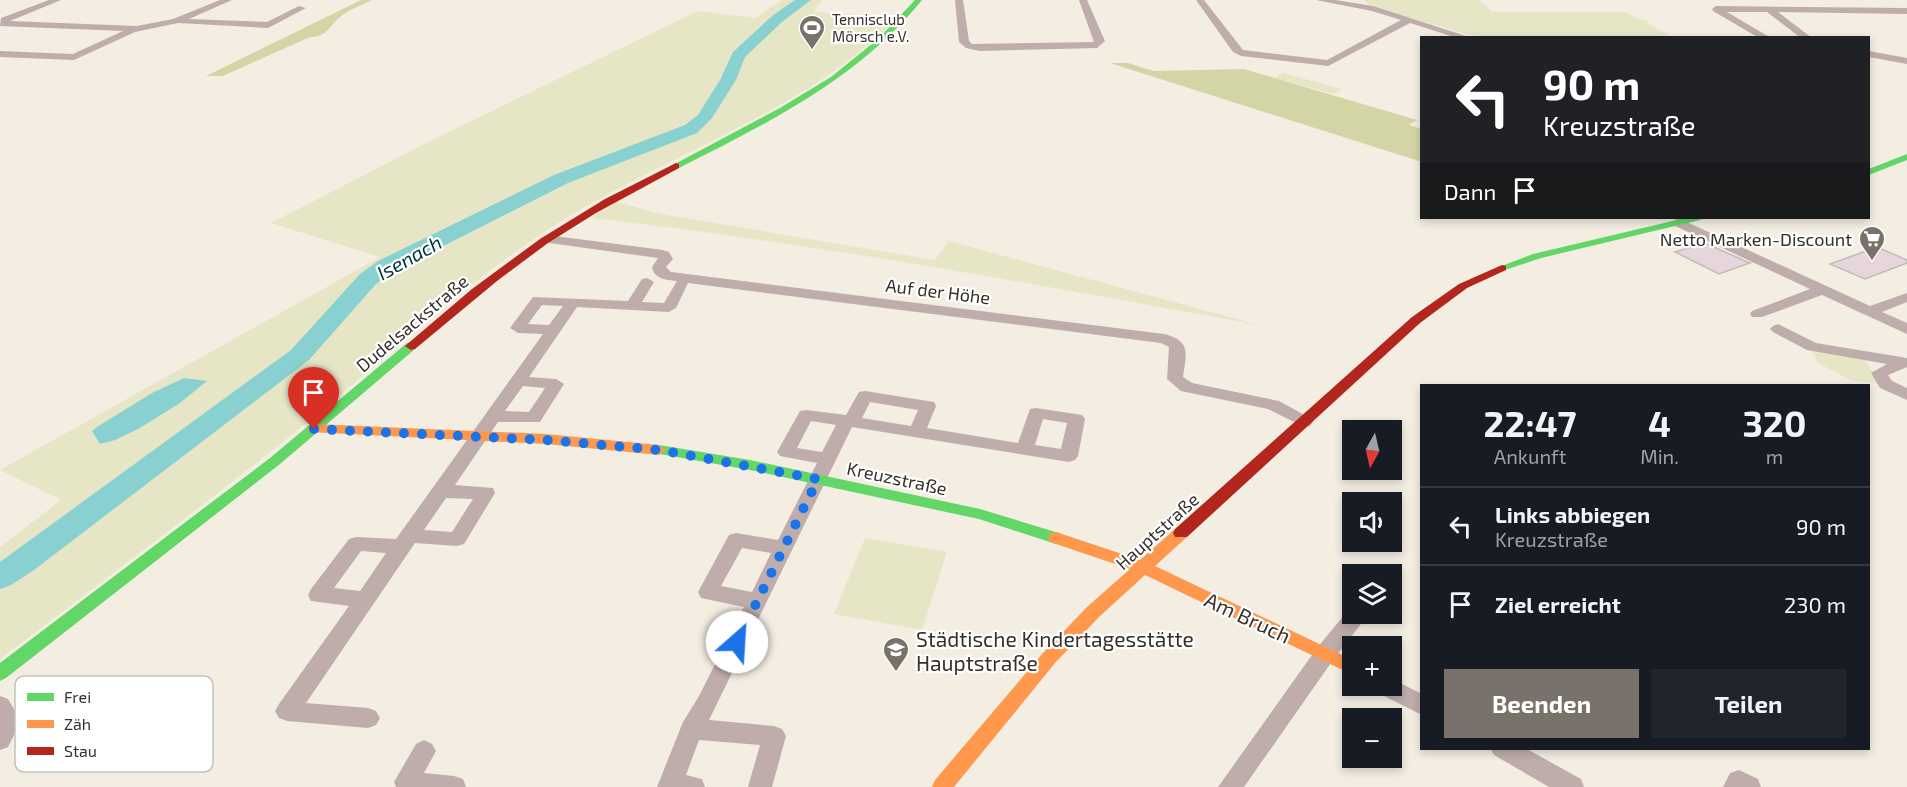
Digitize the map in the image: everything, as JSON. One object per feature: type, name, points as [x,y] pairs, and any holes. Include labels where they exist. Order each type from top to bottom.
[{"type":"street","points":[[0,22],[57,0]]},
{"type":"street","points":[[175,21],[216,2],[228,0]]},
{"type":"street","name":"Dudelsackstraße","points":[[0,673],[314,429],[496,275],[547,239],[616,196],[802,97],[879,42],[919,0]]},
{"type":"street","points":[[959,0],[964,42],[969,46],[980,48],[1096,45],[1100,41],[1083,0]]},
{"type":"street","points":[[1200,0],[1236,50],[1241,53],[1319,63],[1334,61],[1409,20]]},
{"type":"street","points":[[1320,0],[1373,9],[1461,36]]},
{"type":"street","points":[[1357,0],[1373,9]]},
{"type":"street","points":[[0,22],[137,28],[175,21],[268,25],[302,8]]},
{"type":"street","points":[[1763,36],[1716,9],[1907,11]]},
{"type":"street","points":[[1768,9],[1805,36]]},
{"type":"street","points":[[0,54],[74,57],[137,28]]},
{"type":"street","points":[[1870,54],[1907,61]]},
{"type":"street","points":[[1870,172],[1907,157]]},
{"type":"street","name":"Hauptstraße","points":[[942,787],[1049,658],[1093,612],[1416,320],[1463,286],[1504,267],[1537,256],[1692,219]]},
{"type":"street","points":[[1678,222],[1907,329]]},
{"type":"street","name":"Auf der Höhe","points":[[547,239],[658,253],[664,255],[666,259],[659,267],[660,272],[667,276],[1164,339],[1176,344],[1178,351],[1175,379],[1187,387],[1273,405],[1304,422]]},
{"type":"street","points":[[632,306],[647,282]]},
{"type":"street","points":[[554,330],[518,328],[538,300],[669,308],[682,284]]},
{"type":"street","points":[[1757,314],[1823,289]]},
{"type":"street","points":[[1870,311],[1907,297]]},
{"type":"street","points":[[368,718],[287,711],[573,302]]},
{"type":"street","points":[[1778,329],[1812,347],[1905,362]]},
{"type":"street","points":[[1869,356],[1886,384],[1907,395]]},
{"type":"street","points":[[1879,373],[1905,362]]},
{"type":"street","points":[[494,416],[534,418],[556,384],[518,381]]},
{"type":"street","points":[[678,786],[692,729],[828,459],[865,396],[928,406],[917,432]]},
{"type":"street","points":[[828,459],[786,452],[806,415],[1025,450]]},
{"type":"street","name":"Kreuzstraße","points":[[314,429],[546,440],[659,450],[818,479],[980,514],[1143,567]]},
{"type":"street","points":[[365,599],[318,595],[356,544],[457,539],[486,494],[441,491]]},
{"type":"street","points":[[757,601],[708,592],[736,540],[783,548]]},
{"type":"street","name":"Am Bruch","points":[[1143,567],[1342,662]]},
{"type":"street","points":[[1230,787],[1349,624]]},
{"type":"street","points":[[1402,694],[1420,704]]},
{"type":"street","points":[[0,706],[9,722],[0,740]]},
{"type":"street","points":[[692,729],[774,736],[760,787]]},
{"type":"street","points":[[1506,750],[1572,787]]},
{"type":"street","points":[[424,751],[406,782],[454,787]]},
{"type":"street","points":[[1735,787],[1739,781],[1749,787]]},
{"type":"green space","points":[[361,0],[372,0],[352,9],[320,35],[310,37],[223,76],[206,76]]},
{"type":"green space","points":[[782,0],[822,0],[814,12],[899,17],[857,53],[812,86],[568,217],[503,261],[473,283],[263,457],[0,659],[0,547],[61,500],[0,470],[380,257],[271,223],[434,139],[698,11],[756,18]]},
{"type":"green space","points":[[1364,0],[1479,0],[1493,12],[1626,12],[1638,19],[1650,21],[1647,23],[1670,36],[1474,36],[1368,4]]},
{"type":"green space","points":[[1110,63],[1128,63],[1153,71],[1244,69],[1417,120],[1409,125],[1420,128],[1420,161]]},
{"type":"green space","points":[[1283,73],[1342,89],[1334,94],[1275,78]]},
{"type":"green space","points":[[617,202],[661,214],[935,260],[949,241],[1259,325],[842,252],[591,218]]},
{"type":"green space","points":[[1811,349],[1865,360],[1881,384],[1850,380],[1818,363]]},
{"type":"green space","points":[[865,538],[947,552],[922,630],[834,614]]},
{"type":"water","points":[[184,378],[207,381],[180,403],[138,429],[100,444],[92,431],[97,427],[152,393]]},
{"type":"building","points":[[1705,243],[1750,263],[1719,274],[1675,252]]},
{"type":"building","name":"Netto Marken-Discount","points":[[1877,247],[1907,260],[1907,263],[1865,279],[1830,264]]},
{"type":"waterway","name":"Isenach","points":[[0,577],[300,355],[368,279],[386,266],[561,179],[691,129],[704,118],[728,80],[738,55],[777,19],[804,0]]},
{"type":"traffic: fast","points":[[676,166],[783,110],[834,78],[881,41],[919,0]]},
{"type":"traffic: fast","points":[[1870,172],[1907,157]]},
{"type":"traffic: fast","points":[[1502,268],[1537,256],[1692,219]]},
{"type":"traffic: fast","points":[[0,673],[275,461],[411,346]]},
{"type":"traffic: fast","points":[[659,450],[750,465],[980,514],[1056,538]]},
{"type":"traffic: slow","points":[[314,429],[546,439],[659,450]]},
{"type":"traffic: slow","points":[[942,787],[1049,658],[1093,612],[1181,533]]},
{"type":"traffic: slow","points":[[1056,538],[1143,567],[1342,663]]},
{"type":"traffic: jam","points":[[411,346],[493,278],[560,230],[676,166]]},
{"type":"traffic: jam","points":[[1181,533],[1416,320],[1463,286],[1502,268]]},
{"type":"place","name":"Tennisclub Mörsch e.V.","points":[[812,51]]},
{"type":"place","name":"Netto Marken-Discount","points":[[1872,262]]},
{"type":"place","name":"Städtische Kindertagesstätte Hauptstraße","points":[[896,673]]},
{"type":"route","points":[[314,429],[546,440],[659,450],[818,479],[737,642]]}]
